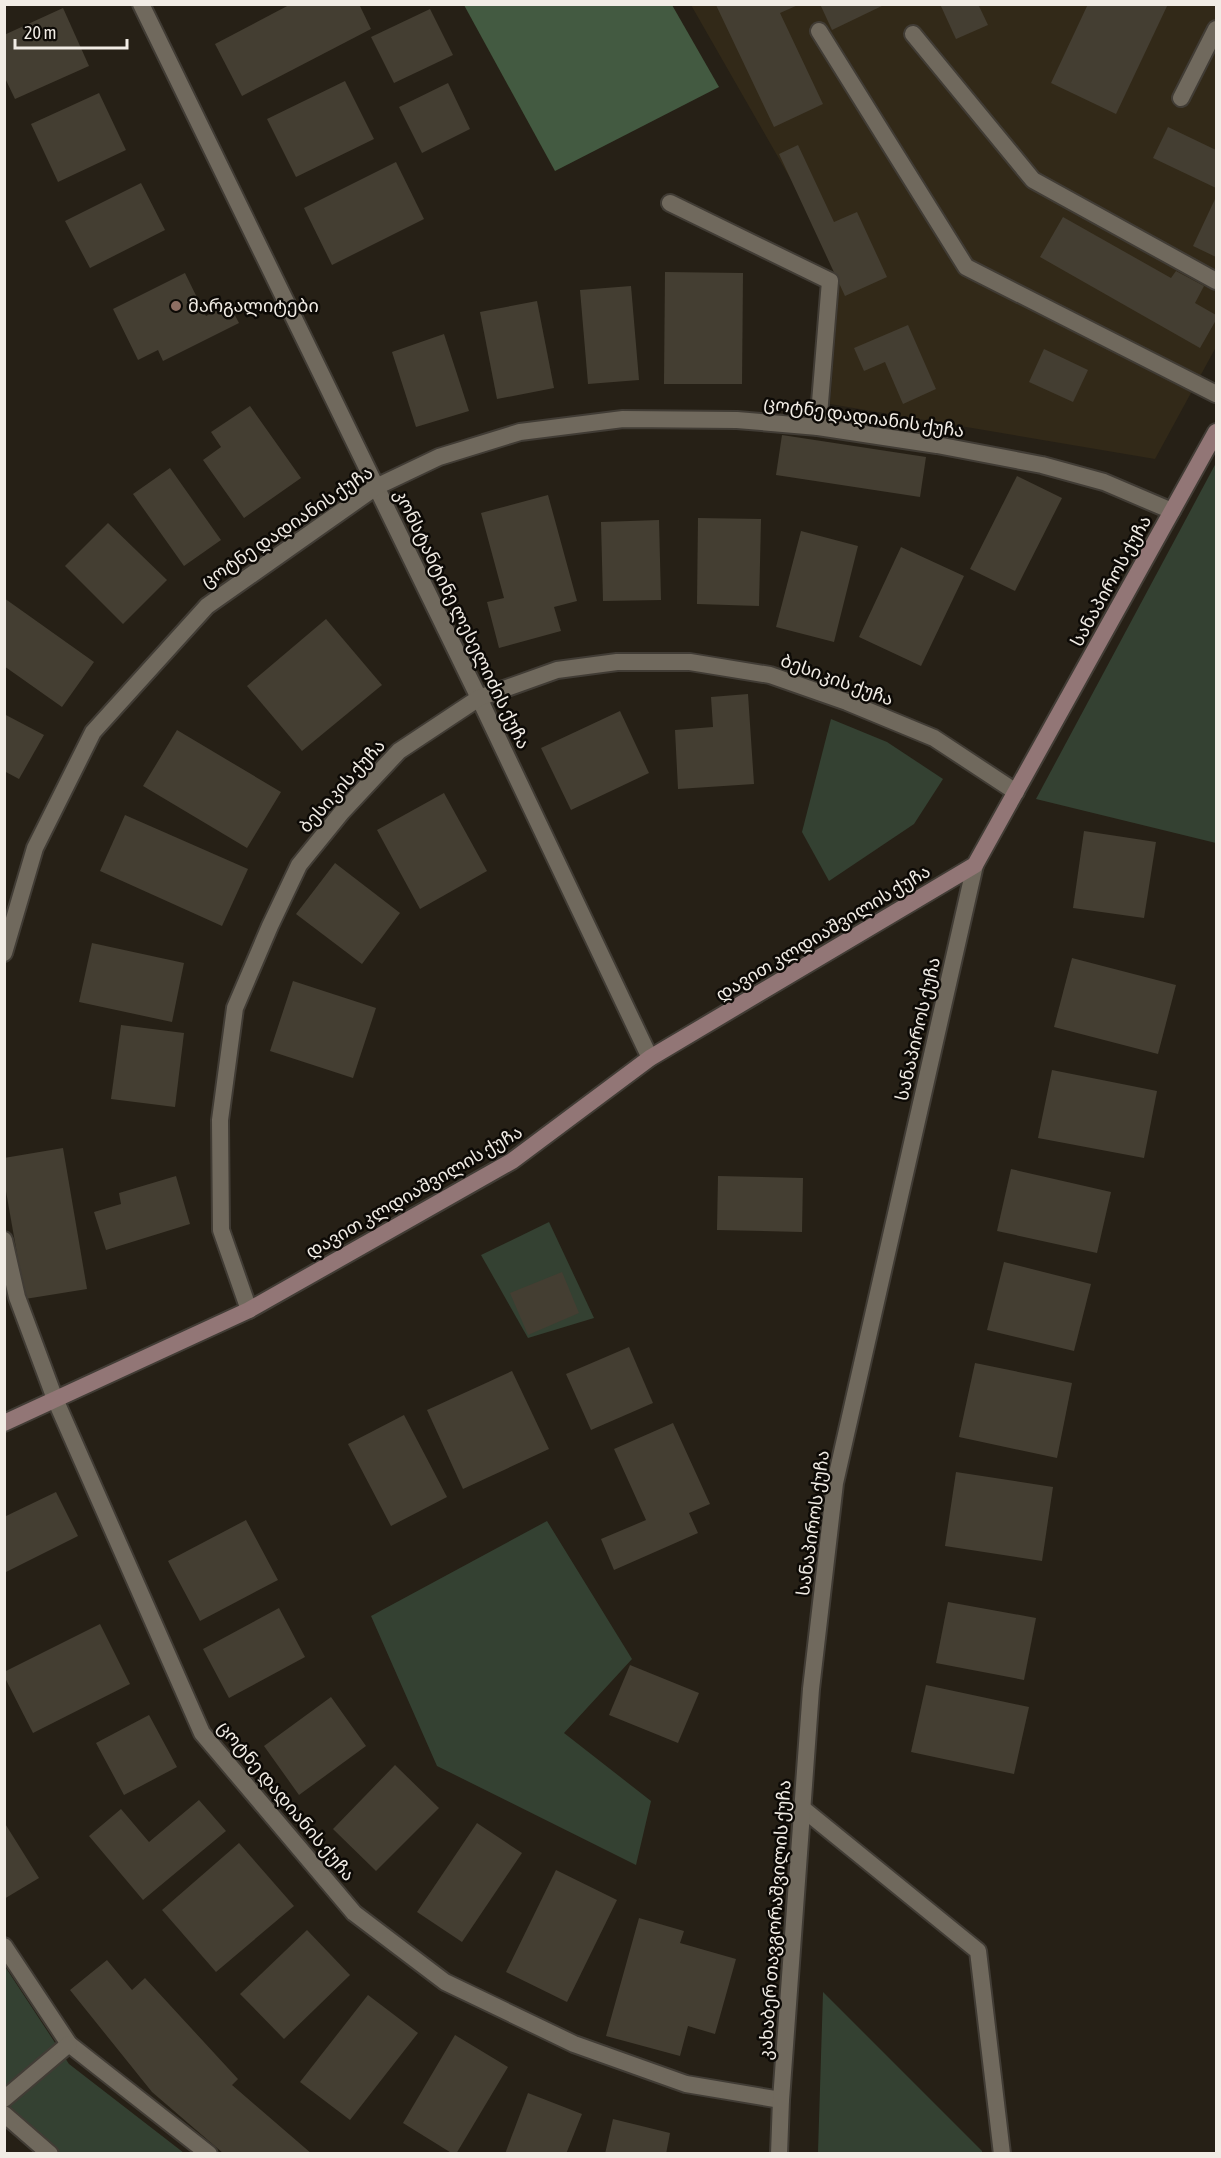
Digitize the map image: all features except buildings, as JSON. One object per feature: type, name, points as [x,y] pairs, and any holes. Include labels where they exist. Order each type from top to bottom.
[{"type":"main road","name":"სანაპიროს ქუჩა","points":[[975,865],[1216,432]]},
{"type":"main road","name":"დავით კლდიაშვილის ქუჩა","points":[[4,1422],[249,1310],[512,1161],[650,1058],[975,865]]},
{"type":"street","name":"კონსტანტინე ლესელიძის ქუჩა","points":[[141,4],[479,698],[650,1058]]},
{"type":"street","points":[[1181,98],[1216,29]]},
{"type":"street","points":[[819,31],[966,267],[1216,394]]},
{"type":"street","points":[[912,34],[1033,180],[1216,281]]},
{"type":"street","points":[[670,202],[830,281],[818,427]]},
{"type":"street","name":"ცოტნე დადიანის ქუჩა","points":[[4,953],[35,848],[93,732],[207,606],[376,487],[439,456],[520,432],[623,419],[737,420],[818,427],[937,445],[1042,465],[1104,482],[1172,511]]},
{"type":"street","name":"ბესიკის ქუჩა","points":[[249,1310],[221,1230],[220,1120],[235,1008],[299,865],[342,812],[399,751],[479,698],[557,669],[617,662],[690,662],[770,675],[847,702],[934,738],[1016,792]]},
{"type":"street","name":"სანაპიროს ქუჩა","points":[[811,1689],[835,1483],[975,865]]},
{"type":"street","name":"ცოტნე დადიანის ქუჩა","points":[[4,1240],[17,1297],[55,1399],[202,1733],[354,1913],[445,1982],[574,2044],[686,2084],[781,2100]]},
{"type":"street","name":"კახაბერ თავგორაშვილის ქუჩა","points":[[779,2154],[811,1689]]},
{"type":"street","points":[[802,1808],[978,1951],[1002,2154]]},
{"type":"street","points":[[4,1946],[69,2044],[209,2154]]},
{"type":"street","points":[[4,2099],[69,2044]]},
{"type":"street","points":[[4,2114],[50,2154]]},
{"type":"shaded area","points":[[691,5],[1216,5],[1216,347],[1155,459],[830,404],[841,267]]},
{"type":"green space","points":[[464,5],[672,5],[719,87],[555,171]]},
{"type":"green space","points":[[1216,463],[1216,843],[1036,799]]},
{"type":"green space","points":[[831,719],[887,742],[943,779],[914,824],[829,881],[802,832]]},
{"type":"green space","points":[[549,1222],[594,1318],[528,1338],[481,1255]]},
{"type":"green space","points":[[547,1521],[632,1659],[564,1733],[651,1801],[636,1865],[437,1766],[371,1616]]},
{"type":"green space","points":[[4,1965],[69,2064],[184,2153],[51,2153],[4,2111]]},
{"type":"green space","points":[[823,1992],[982,2151],[982,2153],[818,2153]]},
{"type":"place","name":"მარგალიტები","points":[[176,306]]}]
